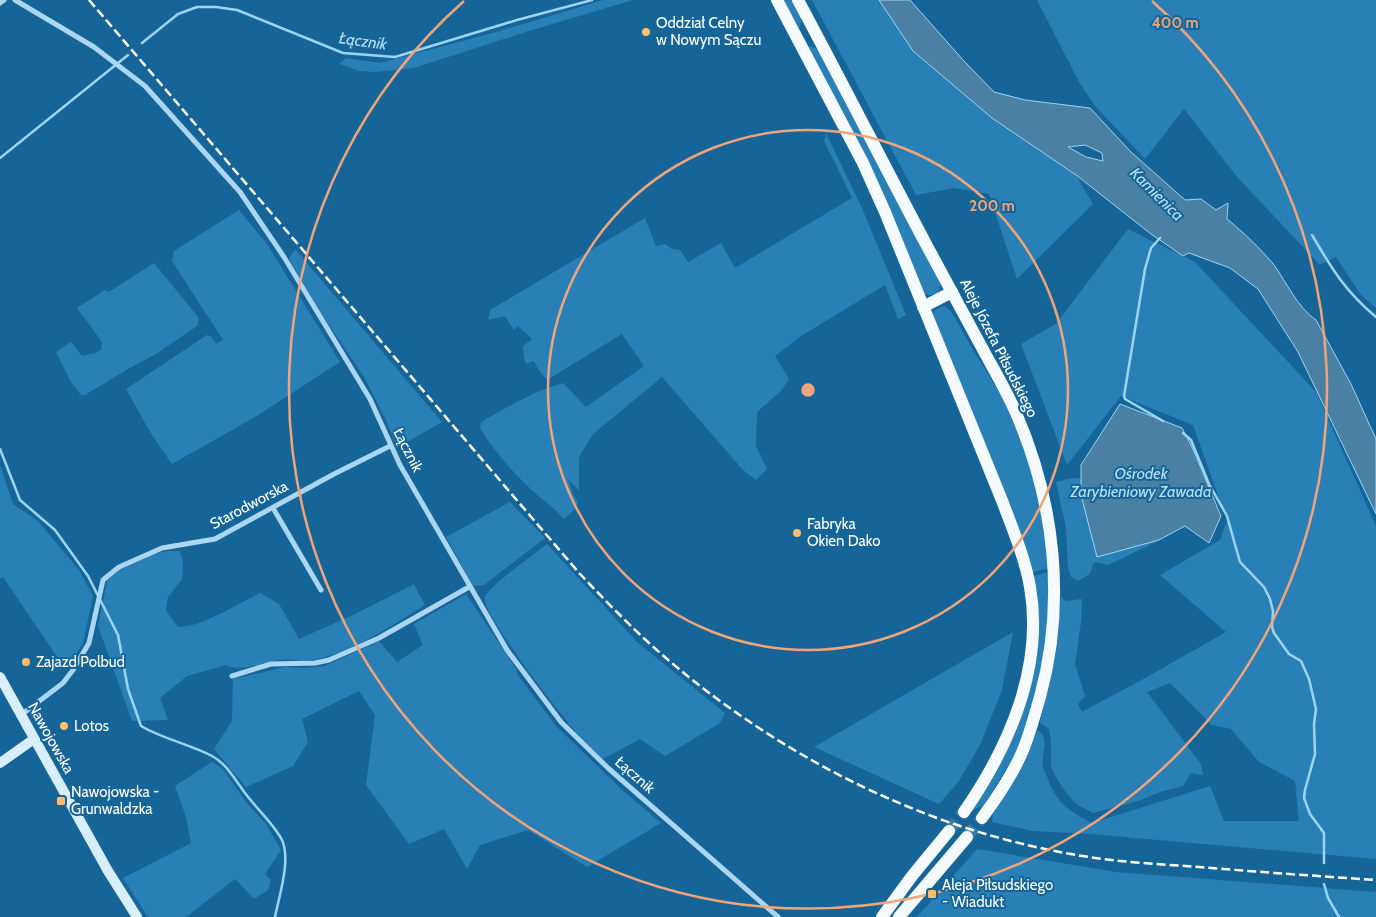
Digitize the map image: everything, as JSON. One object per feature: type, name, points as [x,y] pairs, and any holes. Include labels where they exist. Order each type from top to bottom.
[{"type":"main road","points":[[777,0],[863,162],[1020,547],[1028,574],[1034,623],[1030,657],[1016,712],[998,757],[964,812]]},
{"type":"main road","name":"Aleje Józefa Piłsudskiego","points":[[798,0],[1016,411],[1034,460],[1046,501],[1055,568],[1054,621],[1050,658],[1032,724],[1012,771],[982,818]]},
{"type":"main road","points":[[923,307],[952,292]]},
{"type":"main road","points":[[882,917],[912,876],[949,831]]},
{"type":"main road","points":[[899,917],[967,837]]},
{"type":"street","points":[[0,3],[4,0]]},
{"type":"street","name":"Łącznik","points":[[15,0],[94,47],[145,86],[240,192],[284,257],[370,399],[390,446],[507,650],[561,722],[608,768],[778,917]]},
{"type":"street","name":"Starodworska","points":[[21,715],[63,683],[89,643],[103,580],[118,567],[162,548],[215,539],[334,474],[390,446]]},
{"type":"street","points":[[273,508],[321,590]]},
{"type":"street","points":[[232,676],[271,664],[315,663],[329,660],[379,638],[470,587]]},
{"type":"street","name":"Nawojowska","points":[[0,677],[108,871],[137,917]]},
{"type":"street","points":[[0,764],[34,738]]},
{"type":"shaded area","points":[[603,0],[633,0],[414,68],[375,72],[360,71],[339,64],[346,58],[380,63],[496,32]]},
{"type":"shaded area","points":[[783,0],[792,0],[800,14],[801,25],[799,28]]},
{"type":"shaded area","points":[[812,0],[879,0],[913,51],[992,118],[1076,175],[1093,204],[1017,279],[989,194],[954,188],[916,195]]},
{"type":"shaded area","points":[[1037,0],[1376,0],[1376,308],[1361,295],[1336,257],[1320,265],[1238,178],[1184,109],[1145,159],[1095,106],[1079,82]]},
{"type":"shaded area","points":[[811,46],[819,50],[940,282],[937,293],[925,294],[808,47]]},
{"type":"shaded area","points":[[826,133],[862,208],[906,315],[898,319],[885,285],[801,336],[775,356],[789,379],[781,391],[757,412],[756,446],[767,469],[756,480],[743,470],[662,377],[593,434],[579,457],[579,491],[568,479],[578,503],[574,510],[564,519],[525,484],[504,461],[480,428],[481,422],[531,395],[563,383],[586,407],[644,366],[622,334],[547,380],[534,361],[526,364],[523,346],[532,339],[518,326],[514,330],[505,316],[488,320],[490,310],[645,218],[656,246],[665,244],[672,249],[680,250],[688,262],[721,243],[735,268],[852,198],[824,141]]},
{"type":"shaded area","points":[[239,210],[267,244],[340,362],[255,417],[172,464],[150,432],[126,389],[207,335],[212,337],[216,344],[223,340],[172,261],[174,251]]},
{"type":"shaded area","points":[[1128,229],[1195,262],[1316,392],[1376,526],[1376,859],[1090,834],[1033,831],[992,822],[993,814],[1026,760],[1037,730],[1044,737],[1043,767],[1054,793],[1070,810],[1092,823],[1210,786],[1224,821],[1299,821],[1295,781],[1259,762],[1231,729],[1212,725],[1170,683],[1147,692],[1201,764],[1203,775],[1191,773],[1183,786],[1093,813],[1073,801],[1052,768],[1049,729],[1040,723],[1052,671],[1061,596],[1065,601],[1082,599],[1075,664],[1085,696],[1078,704],[1082,712],[1226,632],[1160,575],[1220,540],[1227,521],[1193,425],[1121,396],[1067,465],[1021,344],[1056,324]]},
{"type":"shaded area","points":[[295,249],[442,422],[397,448],[386,420],[364,377],[319,310],[289,259]]},
{"type":"shaded area","points":[[154,263],[199,318],[197,326],[156,354],[85,395],[81,395],[71,382],[56,352],[71,342],[82,356],[101,350],[102,342],[77,308],[105,290],[109,292]]},
{"type":"shaded area","points":[[944,306],[951,311],[1003,398],[1024,447],[1040,497],[1050,568],[1032,572],[933,315],[935,310]]},
{"type":"shaded area","points":[[0,465],[13,504],[38,521],[79,570],[93,596],[83,643],[66,670],[3,577],[0,579]]},
{"type":"shaded area","points":[[1073,478],[1090,479],[1138,528],[1156,542],[1108,565],[1094,562],[1090,574],[1078,581],[1071,577],[1068,568],[1066,528],[1056,482]]},
{"type":"shaded area","points":[[510,502],[545,538],[484,585],[473,586],[446,537]]},
{"type":"shaded area","points":[[547,544],[638,643],[725,713],[720,723],[665,756],[640,739],[603,759],[581,738],[543,691],[510,645],[497,625],[485,598],[502,579]]},
{"type":"shaded area","points":[[179,551],[183,560],[182,579],[168,597],[166,611],[178,627],[197,624],[260,593],[279,604],[299,639],[353,615],[414,584],[425,605],[364,641],[319,659],[279,660],[239,668],[226,665],[187,676],[160,698],[168,720],[132,721],[98,626],[107,581],[121,569],[156,553]]},
{"type":"shaded area","points":[[1050,572],[1047,639],[1035,698],[1018,750],[981,810],[982,805],[969,813],[1019,722],[1033,576]]},
{"type":"shaded area","points":[[466,594],[517,670],[517,674],[557,727],[621,789],[661,823],[587,867],[528,830],[480,845],[467,869],[444,829],[409,844],[366,785],[375,715],[359,691],[302,719],[308,742],[293,766],[246,787],[214,749],[232,721],[233,679],[285,667],[307,668],[325,666],[379,641],[397,662],[423,645],[414,624]]},
{"type":"shaded area","points":[[1013,632],[1002,690],[980,745],[959,781],[939,804],[814,747]]},
{"type":"shaded area","points":[[212,762],[223,769],[246,802],[266,824],[281,850],[265,874],[271,880],[268,890],[254,899],[235,879],[186,917],[148,917],[123,878],[191,843],[186,817],[175,786]]},
{"type":"shaded area","points":[[977,849],[1116,872],[1376,892],[1376,917],[917,917]]},
{"type":"water","name":"Kamienica","points":[[879,0],[910,0],[994,92],[1025,100],[1090,108],[1131,152],[1185,200],[1201,199],[1216,210],[1228,203],[1227,219],[1269,259],[1298,302],[1316,320],[1351,384],[1376,439],[1376,514],[1298,352],[1258,289],[1230,268],[1189,253],[1183,256],[1151,234],[1076,175],[992,118],[913,51]],"holes":[[[1085,145],[1102,153],[1103,161],[1086,157],[1068,147]]]},
{"type":"water","name":"Ośrodek Zarybieniowy Zawada","points":[[1120,404],[1182,428],[1193,449],[1221,516],[1209,543],[1185,526],[1159,540],[1097,557],[1081,495],[1081,465]]},
{"type":"waterway","name":"Łącznik","points":[[142,43],[178,14],[197,7],[216,7],[237,10],[343,53],[395,57],[517,20],[592,0]]},
{"type":"waterway","name":"Łącznik","points":[[0,158],[128,55]]},
{"type":"waterway","points":[[1312,235],[1340,279],[1376,317]]},
{"type":"waterway","points":[[1160,238],[1151,248],[1145,269],[1124,396],[1125,399],[1163,421]]},
{"type":"waterway","points":[[1183,433],[1191,440],[1209,484],[1227,516],[1240,562],[1264,587],[1270,599],[1273,611],[1272,627],[1274,633],[1289,654],[1301,661],[1309,679],[1316,709],[1314,724],[1315,754],[1304,798],[1310,814],[1324,833],[1324,863]]},
{"type":"waterway","points":[[0,449],[20,500],[55,530],[88,576],[118,635],[128,689],[141,726],[217,759],[281,838],[284,846],[285,866],[275,917]]},
{"type":"waterway","points":[[1324,884],[1328,898],[1339,917]]},
{"type":"tunnel","points":[[949,831],[964,812]]},
{"type":"tunnel","points":[[967,837],[982,818]]},
{"type":"railway","points":[[89,0],[580,574],[649,643],[694,681],[742,717],[793,749],[845,778],[900,803],[956,825],[1013,842],[1087,857],[1119,861],[1376,880]]},
{"type":"place","name":"Oddział Celny w Nowym Sączu","points":[[646,32]]},
{"type":"place","name":"Fabryka Okien Dako","points":[[797,533]]},
{"type":"place","name":"Zajazd Polbud","points":[[26,662]]},
{"type":"place","name":"Lotos","points":[[64,726]]},
{"type":"place","name":"Nawojowska - Grunwaldzka","points":[[61,801]]},
{"type":"place","name":"Aleja Piłsudskiego - Wiadukt","points":[[932,894]]}]
